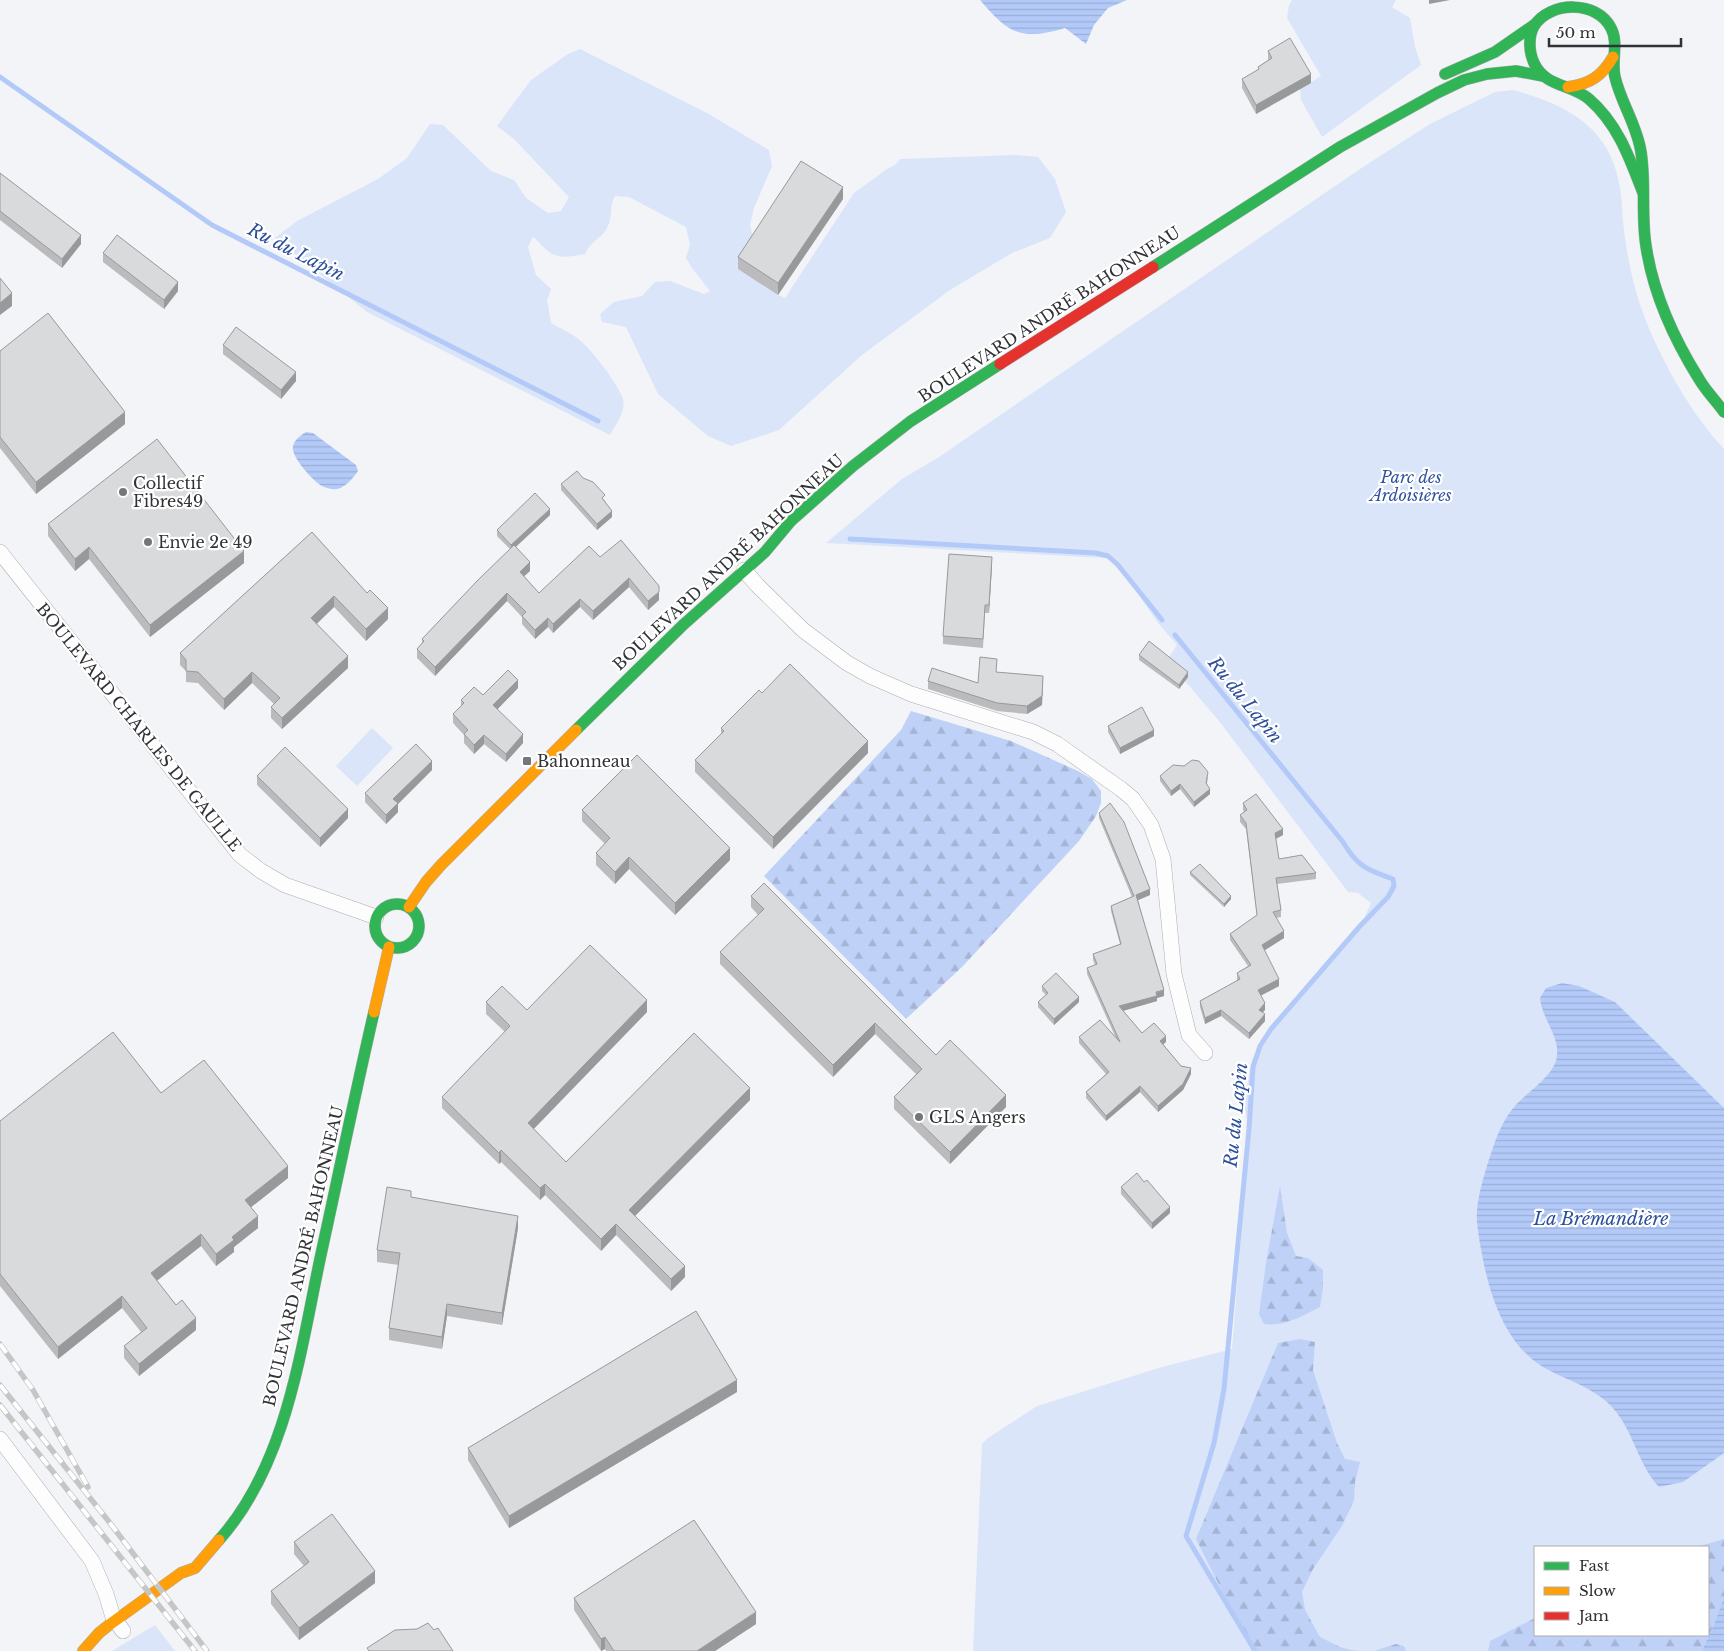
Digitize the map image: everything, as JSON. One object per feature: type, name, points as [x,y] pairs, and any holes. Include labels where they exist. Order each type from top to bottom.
[{"type":"street","points":[[1607,20],[1599,11],[1588,5],[1566,1],[1550,8],[1540,16],[1534,25],[1530,38],[1530,52],[1535,65],[1543,76],[1557,84],[1568,87],[1592,102],[1617,131],[1643,193]]},
{"type":"street","points":[[1605,3],[1607,20],[1614,38],[1613,57],[1618,85],[1632,119],[1641,151],[1646,247],[1664,307],[1680,344],[1699,379],[1724,412]]},
{"type":"street","points":[[1438,77],[1495,52],[1534,25]]},
{"type":"street","points":[[1568,87],[1583,86],[1596,80],[1606,70],[1613,57]]},
{"type":"street","name":"BOULEVARD ANDRÉ BAHONNEAU","points":[[408,907],[441,865],[512,792],[683,625],[765,552],[808,504],[911,421],[1340,147],[1437,93],[1464,80],[1487,74],[1516,72],[1543,76]]},
{"type":"street","name":"BOULEVARD ANDRÉ BAHONNEAU","points":[[1340,147],[1415,92]]},
{"type":"street","name":"BOULEVARD CHARLES DE GAULLE","points":[[0,552],[240,855],[284,885],[376,918]]},
{"type":"street","points":[[744,570],[803,630],[847,663],[870,676],[911,694],[1033,732],[1057,744],[1133,799],[1151,825],[1163,858],[1174,974],[1189,1035],[1205,1053]]},
{"type":"street","points":[[396,903],[408,907],[418,917],[420,925],[418,934],[414,942],[406,947],[398,949],[389,947],[381,942],[376,935],[374,926],[376,918],[381,910],[388,905],[396,903]]},
{"type":"street","name":"BOULEVARD ANDRÉ BAHONNEAU","points":[[86,1648],[101,1644],[118,1631],[181,1573],[196,1568],[225,1534],[257,1485],[277,1438],[296,1375],[363,1058],[389,947]]},
{"type":"street","points":[[0,1439],[92,1561],[106,1594],[118,1631]]},
{"type":"street","points":[[182,1587],[196,1568]]},
{"type":"street","name":"BOULEVARD ANDRÉ BAHONNEAU","points":[[86,1648],[100,1632],[118,1631]]},
{"type":"green space","points":[[1292,0],[1396,0],[1392,7],[1410,18],[1415,47],[1421,65],[1322,137],[1301,100],[1300,89],[1321,76],[1287,18],[1289,5]]},
{"type":"green space","points":[[580,49],[707,113],[769,150],[772,166],[754,208],[750,225],[753,238],[778,295],[785,298],[854,193],[895,165],[900,159],[1017,155],[1038,157],[1055,179],[1066,212],[1050,238],[1012,253],[950,290],[862,355],[779,430],[731,446],[708,436],[658,394],[626,327],[602,322],[600,314],[614,302],[642,296],[655,282],[670,281],[704,294],[710,291],[686,258],[690,245],[686,227],[629,197],[615,196],[606,230],[590,245],[585,254],[569,257],[557,256],[547,250],[535,238],[532,238],[528,247],[536,275],[551,289],[547,300],[551,323],[577,338],[589,349],[616,385],[623,399],[624,404],[620,418],[610,435],[367,312],[275,238],[297,221],[378,179],[407,158],[430,124],[443,125],[491,171],[514,180],[526,198],[548,213],[561,211],[569,197],[514,139],[497,126],[531,80],[568,54]]},
{"type":"green space","name":"Parc des Ardoisières","points":[[1513,90],[1550,102],[1582,120],[1595,132],[1606,146],[1614,163],[1619,183],[1630,269],[1640,305],[1670,372],[1696,414],[1724,449],[1724,1651],[973,1651],[982,1444],[988,1438],[1037,1406],[1162,1367],[1232,1349],[1250,1125],[1247,1121],[1244,1102],[1252,1060],[1266,1037],[1362,923],[1371,903],[1358,893],[1348,892],[1219,721],[1167,660],[1177,645],[1158,623],[1114,561],[1106,558],[826,543],[902,479],[939,457],[1363,167],[1430,124],[1495,92]]},
{"type":"green space","points":[[911,711],[1011,741],[1078,771],[1092,779],[1101,791],[1101,803],[1096,816],[1079,841],[962,967],[906,1019],[764,876],[901,730]]},
{"type":"green space","points":[[372,728],[393,748],[357,786],[336,766]]},
{"type":"green space","points":[[1280,1186],[1287,1233],[1296,1256],[1308,1258],[1323,1270],[1323,1288],[1320,1307],[1286,1322],[1264,1324],[1259,1314]]},
{"type":"green space","points":[[1300,1339],[1315,1342],[1313,1370],[1337,1443],[1345,1459],[1360,1462],[1355,1482],[1354,1500],[1342,1526],[1313,1569],[1302,1592],[1305,1610],[1320,1637],[1340,1647],[1360,1651],[1252,1651],[1196,1539],[1278,1343]]},
{"type":"green space","points":[[1724,1539],[1724,1597],[1709,1635],[1709,1546],[1700,1546]]},
{"type":"green space","points":[[1534,1619],[1534,1636],[1709,1636],[1702,1651],[1488,1651],[1490,1641]]},
{"type":"green space","points":[[155,1625],[175,1651],[112,1651]]},
{"type":"green space","points":[[1396,1644],[1404,1646],[1406,1651],[1374,1651]]},
{"type":"water","points":[[980,0],[1127,0],[1108,8],[1094,25],[1086,44],[1065,28],[1037,34],[1017,32],[999,21]]},
{"type":"water","points":[[306,432],[313,433],[356,465],[358,471],[352,479],[337,489],[318,484],[303,468],[293,450],[297,439]]},
{"type":"water","name":"La Brémandière","points":[[1562,983],[1579,986],[1615,1002],[1724,1108],[1724,1453],[1683,1482],[1659,1487],[1645,1467],[1623,1422],[1608,1403],[1591,1390],[1551,1372],[1533,1360],[1521,1348],[1502,1320],[1485,1271],[1477,1219],[1478,1204],[1487,1165],[1506,1118],[1520,1101],[1540,1083],[1552,1069],[1555,1062],[1557,1048],[1541,1006],[1540,998],[1546,988]]},
{"type":"water","points":[[1724,1597],[1724,1651],[1702,1651],[1709,1636]]},
{"type":"building","points":[[1290,38],[1311,74],[1256,105],[1242,79],[1259,69],[1258,67],[1272,58],[1268,51]]},
{"type":"building","points":[[801,161],[843,187],[778,283],[738,257]]},
{"type":"building","points":[[0,173],[81,235],[62,259],[0,211]]},
{"type":"building","points":[[117,235],[178,282],[164,300],[103,253]]},
{"type":"building","points":[[0,278],[12,293],[0,303]]},
{"type":"building","points":[[48,313],[125,412],[36,482],[0,437],[0,351]]},
{"type":"building","points":[[236,327],[296,372],[281,390],[223,345]]},
{"type":"building","points":[[157,439],[244,551],[150,625],[89,547],[75,559],[48,524]]},
{"type":"building","points":[[577,471],[583,478],[593,482],[605,495],[602,498],[612,511],[597,524],[561,484]]},
{"type":"building","points":[[535,493],[550,509],[511,545],[497,530]]},
{"type":"building","points":[[312,532],[367,593],[370,590],[388,608],[366,629],[334,596],[311,618],[348,656],[282,718],[271,707],[280,698],[252,672],[224,699],[198,672],[186,671],[186,660],[180,653]]},
{"type":"building","points":[[621,540],[659,586],[659,592],[648,601],[629,578],[593,611],[580,599],[553,624],[548,618],[535,630],[522,616],[526,612],[507,593],[435,667],[417,649],[424,641],[422,639],[514,545],[530,562],[520,572],[539,593],[589,546],[600,557]]},
{"type":"building","points":[[949,554],[992,557],[989,605],[985,605],[983,639],[943,636]]},
{"type":"building","points":[[1149,641],[1188,672],[1179,685],[1139,655]]},
{"type":"building","points":[[980,657],[997,659],[996,672],[1043,676],[1042,696],[1027,706],[997,703],[928,681],[932,668],[978,683]]},
{"type":"building","points":[[790,664],[868,741],[773,837],[695,760],[724,731],[721,728],[759,690],[762,693]]},
{"type":"building","points":[[508,670],[518,680],[493,705],[523,734],[506,754],[484,735],[474,745],[464,734],[468,730],[453,714],[464,703],[461,700],[474,687],[483,695]]},
{"type":"building","points":[[1142,707],[1154,730],[1120,748],[1108,726]]},
{"type":"building","points":[[416,744],[432,761],[393,799],[398,803],[386,815],[365,793]]},
{"type":"building","points":[[285,747],[348,809],[320,838],[257,776]]},
{"type":"building","points":[[637,755],[730,848],[675,903],[629,857],[615,872],[596,853],[610,838],[582,810]]},
{"type":"building","points":[[1192,760],[1199,761],[1208,772],[1206,783],[1210,789],[1194,802],[1180,784],[1171,791],[1160,776],[1173,765],[1184,766]]},
{"type":"building","points":[[1256,794],[1283,829],[1275,833],[1279,859],[1302,855],[1316,873],[1276,878],[1281,910],[1273,912],[1284,931],[1262,945],[1279,979],[1258,990],[1265,1003],[1259,1010],[1265,1014],[1249,1033],[1221,1010],[1205,1018],[1200,1001],[1240,979],[1237,973],[1251,965],[1230,934],[1257,915],[1246,823],[1240,815],[1247,810],[1243,803]]},
{"type":"building","points":[[1110,803],[1124,822],[1150,889],[1136,895],[1164,990],[1156,992],[1157,996],[1119,1006],[1142,1033],[1154,1023],[1166,1036],[1160,1041],[1181,1066],[1191,1068],[1183,1084],[1158,1106],[1140,1086],[1106,1116],[1086,1092],[1109,1072],[1079,1037],[1100,1020],[1120,1042],[1087,968],[1097,964],[1093,954],[1121,944],[1111,906],[1134,896],[1099,813]]},
{"type":"building","points":[[1200,864],[1231,896],[1224,904],[1190,872]]},
{"type":"building","points":[[764,883],[936,1055],[950,1040],[1006,1095],[950,1152],[894,1097],[922,1069],[875,1023],[833,1065],[720,952],[764,909],[751,896]]},
{"type":"building","points":[[590,945],[647,1000],[528,1123],[566,1162],[694,1033],[750,1088],[629,1210],[685,1266],[671,1279],[616,1224],[601,1239],[545,1184],[540,1188],[501,1150],[499,1153],[442,1097],[510,1026],[486,1002],[502,986],[527,1010]]},
{"type":"building","points":[[1056,973],[1079,997],[1054,1019],[1038,1002],[1048,993],[1042,986]]},
{"type":"building","points":[[113,1032],[161,1093],[204,1060],[288,1166],[245,1200],[258,1216],[232,1237],[234,1240],[216,1254],[201,1234],[151,1273],[176,1305],[182,1300],[196,1318],[139,1364],[124,1346],[147,1328],[122,1296],[58,1347],[0,1274],[0,1121]]},
{"type":"building","points":[[1137,1173],[1144,1182],[1147,1180],[1170,1207],[1152,1223],[1121,1187]]},
{"type":"building","points":[[387,1187],[411,1191],[411,1197],[518,1216],[502,1313],[447,1304],[442,1337],[389,1328],[400,1253],[377,1250]]},
{"type":"building","points":[[696,1311],[737,1380],[509,1516],[468,1448]]},
{"type":"building","points":[[332,1514],[375,1571],[299,1628],[271,1591],[309,1562],[294,1542]]},
{"type":"building","points":[[694,1520],[756,1612],[697,1651],[614,1651],[605,1637],[601,1639],[574,1598]]},
{"type":"building","points":[[428,1623],[434,1630],[438,1628],[453,1651],[369,1651],[367,1648],[395,1630],[417,1629]]},
{"type":"waterway","name":"Ru du Lapin","points":[[0,77],[212,225],[598,421]]},
{"type":"waterway","name":"Ru du Lapin","points":[[850,539],[1096,553],[1108,556],[1118,565],[1162,620]]},
{"type":"waterway","name":"Ru du Lapin","points":[[1175,635],[1343,842],[1353,857],[1369,870],[1393,879],[1394,886],[1388,897],[1360,926],[1271,1029],[1260,1046],[1253,1067],[1249,1129],[1224,1389],[1214,1443],[1186,1536],[1255,1651]]},
{"type":"railway","points":[[0,1344],[33,1390],[88,1487]]},
{"type":"railway","points":[[0,1385],[110,1523],[207,1651]]},
{"type":"railway","points":[[0,1405],[195,1651]]},
{"type":"traffic: fast","points":[[1643,193],[1622,143],[1608,119],[1582,94],[1545,77],[1534,63],[1530,44],[1532,30],[1541,18],[1551,12],[1562,8],[1585,8],[1595,12],[1611,28],[1615,46],[1615,77],[1641,152],[1646,246],[1659,298],[1673,332],[1690,364],[1724,412]]},
{"type":"traffic: fast","points":[[1445,74],[1495,52],[1534,25]]},
{"type":"traffic: fast","points":[[1153,267],[1340,147],[1437,93],[1464,80],[1487,74],[1516,71],[1543,76]]},
{"type":"traffic: fast","points":[[576,730],[683,625],[765,552],[791,521],[853,466],[911,421],[1000,364]]},
{"type":"traffic: fast","points":[[401,904],[413,910],[418,917],[419,926],[418,935],[413,942],[406,947],[393,948],[385,945],[378,938],[375,922],[378,914],[385,907],[401,904]]},
{"type":"traffic: fast","points":[[219,1540],[242,1510],[260,1478],[275,1443],[287,1407],[297,1370],[374,1012]]},
{"type":"traffic: slow","points":[[1568,87],[1583,84],[1595,78],[1613,57]]},
{"type":"traffic: slow","points":[[409,907],[426,882],[441,865],[576,730]]},
{"type":"traffic: slow","points":[[374,1012],[389,947]]},
{"type":"traffic: slow","points":[[83,1651],[109,1625],[181,1573],[195,1568],[219,1540]]},
{"type":"traffic: jam","points":[[1000,364],[1153,267]]},
{"type":"place","name":"Collectif Fibres49","points":[[123,492]]},
{"type":"place","name":"Envie 2e 49","points":[[148,542]]},
{"type":"place","name":"Bahonneau","points":[[527,761]]},
{"type":"place","name":"GLS Angers","points":[[919,1117]]}]
